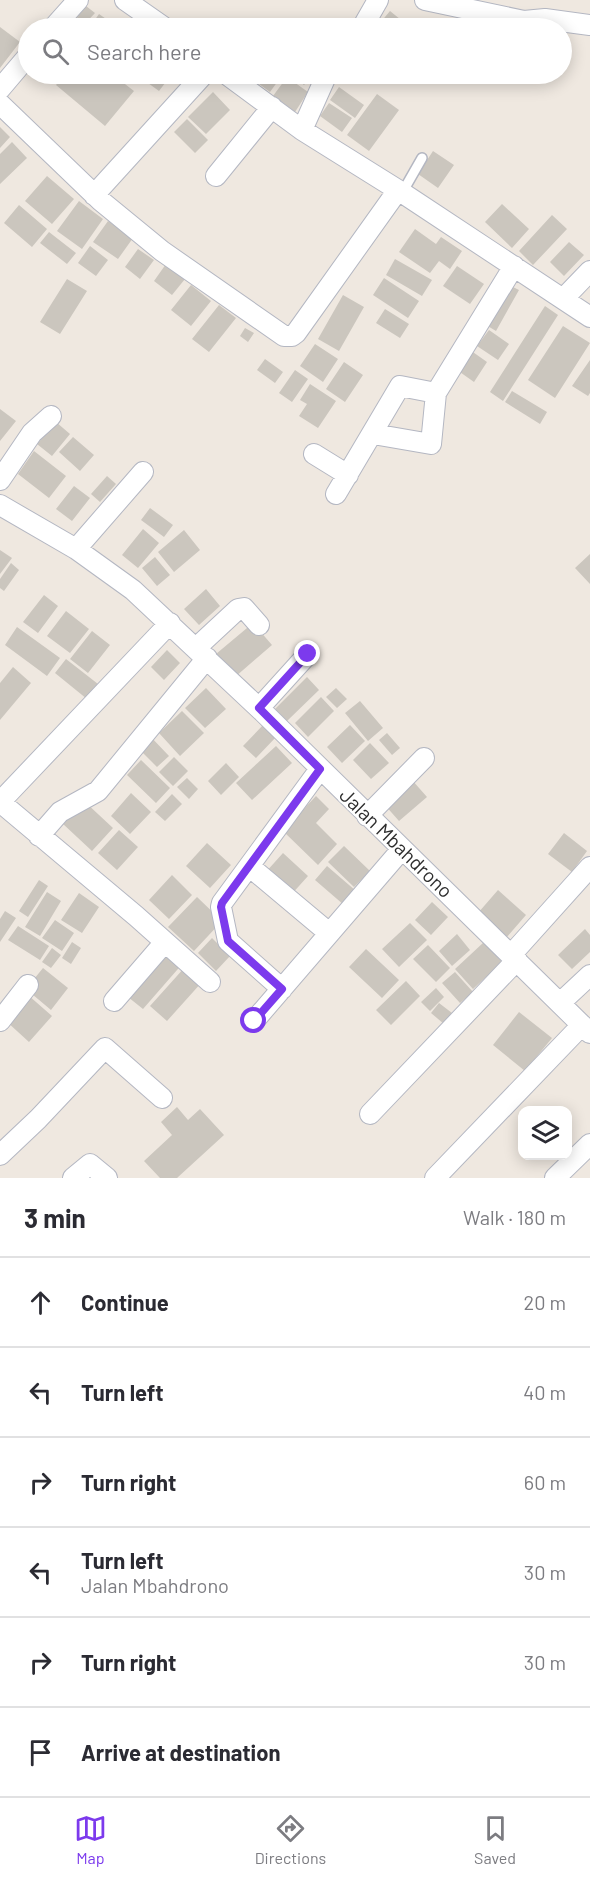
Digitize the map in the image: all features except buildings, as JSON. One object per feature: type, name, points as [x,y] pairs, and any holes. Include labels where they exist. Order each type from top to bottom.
[{"type":"street","points":[[62,18],[78,0]]},
{"type":"street","points":[[125,0],[151,18]]},
{"type":"street","points":[[368,18],[378,0]]},
{"type":"street","points":[[424,0],[477,5],[515,18]]},
{"type":"street","points":[[572,23],[590,25]]},
{"type":"street","points":[[0,89],[18,68]]},
{"type":"street","points":[[94,195],[195,84]]},
{"type":"street","points":[[240,84],[302,130],[400,191],[590,317]]},
{"type":"street","points":[[302,130],[323,84]]},
{"type":"street","points":[[0,104],[94,195],[162,251],[279,335],[292,336],[296,333],[400,191]]},
{"type":"street","points":[[216,176],[272,107]]},
{"type":"street","points":[[373,434],[431,444],[436,393],[514,266]]},
{"type":"street","points":[[563,299],[590,271]]},
{"type":"street","points":[[336,494],[400,386],[436,393]]},
{"type":"street","points":[[0,480],[32,433],[51,416]]},
{"type":"street","points":[[314,454],[348,475]]},
{"type":"street","points":[[76,549],[143,472]]},
{"type":"street","name":"Jalan Mbahdrono","points":[[0,505],[76,549],[133,590],[170,623],[586,1029]]},
{"type":"street","points":[[39,836],[60,812],[98,791],[201,653],[238,609],[244,608],[259,625]]},
{"type":"street","points":[[170,623],[0,802],[210,982]]},
{"type":"street","points":[[259,708],[308,654]]},
{"type":"street","points":[[367,816],[424,758]]},
{"type":"street","points":[[282,989],[226,937],[222,903],[320,769]]},
{"type":"street","points":[[254,1021],[402,849]]},
{"type":"street","points":[[249,866],[330,933]]},
{"type":"street","points":[[370,1114],[514,957],[590,867]]},
{"type":"street","points":[[114,1001],[165,942]]},
{"type":"street","points":[[560,1003],[590,975]]},
{"type":"street","points":[[0,1021],[28,985]]},
{"type":"street","points":[[435,1178],[586,1029]]},
{"type":"street","points":[[0,1155],[38,1119],[105,1048],[162,1098]]},
{"type":"street","points":[[555,1178],[590,1144]]},
{"type":"street","points":[[73,1178],[90,1164],[107,1178]]},
{"type":"lane","points":[[400,191],[423,158]]},
{"type":"route","points":[[254,1021],[282,989],[228,941],[221,907],[320,769],[259,708],[308,654]]}]
